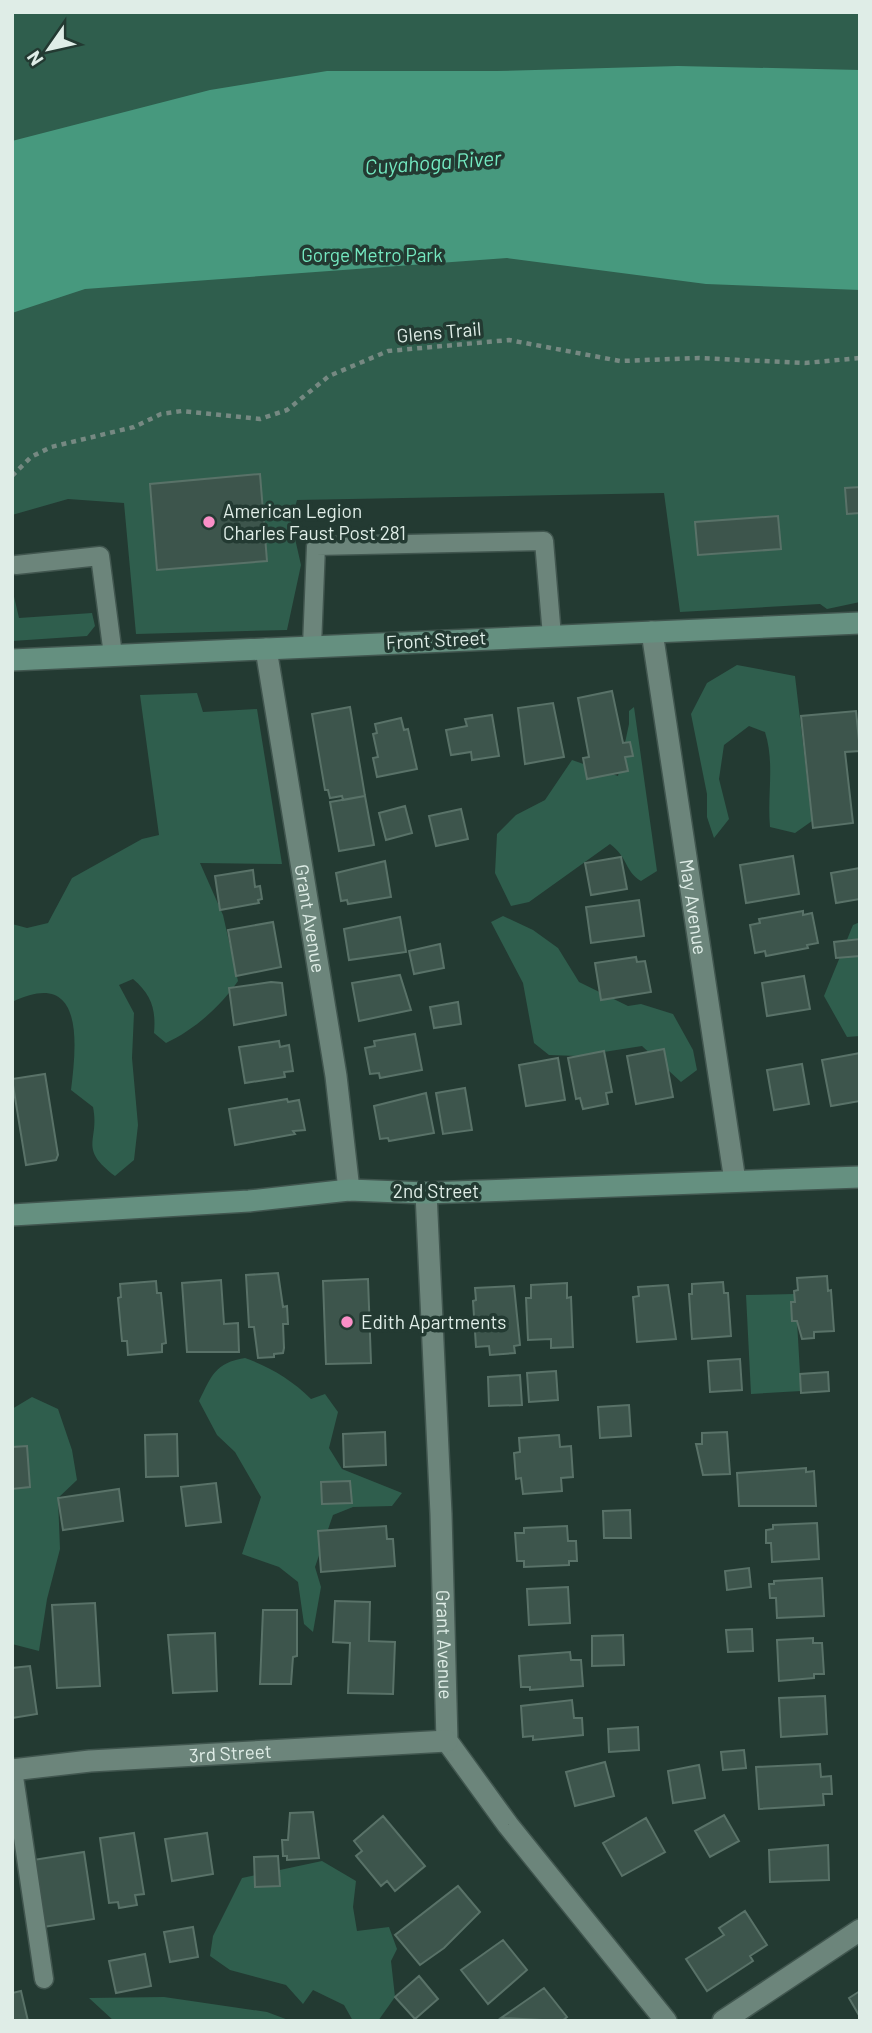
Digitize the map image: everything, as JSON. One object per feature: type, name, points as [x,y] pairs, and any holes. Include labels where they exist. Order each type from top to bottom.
[{"type":"street","name":"Front Street","points":[[12,660],[860,623]]},
{"type":"street","name":"May Avenue","points":[[652,632],[735,1181]]},
{"type":"street","name":"Grant Avenue","points":[[266,649],[336,1076],[349,1190]]},
{"type":"street","name":"2nd Street","points":[[12,1215],[249,1200],[349,1190],[426,1193],[860,1177]]},
{"type":"street","name":"Grant Avenue","points":[[426,1193],[441,1514],[446,1741]]},
{"type":"street","name":"3rd Street","points":[[13,1770],[90,1760],[446,1741]]},
{"type":"street","points":[[446,1741],[508,1825],[666,2021]]},
{"type":"street","points":[[723,2021],[860,1930]]},
{"type":"lane","points":[[312,646],[316,547],[544,541],[552,636]]},
{"type":"lane","points":[[16,565],[100,556],[113,655]]},
{"type":"lane","points":[[13,1770],[44,1979]]},
{"type":"path","name":"Glens Trail","points":[[12,476],[31,457],[51,447],[134,427],[161,414],[182,411],[260,419],[287,410],[300,402],[329,376],[388,351],[509,340],[620,360],[699,358],[805,363],[860,358]]},
{"type":"green space","name":"Gorge Metro Park","points":[[12,12],[860,12],[860,602],[827,609],[820,604],[680,612],[664,493],[297,500],[291,521],[301,565],[287,630],[136,634],[124,503],[68,499],[12,515]],"holes":[[[260,474],[267,561],[157,570],[150,484]]]},
{"type":"green space","points":[[12,588],[19,618],[92,613],[95,626],[87,636],[12,641]]},
{"type":"green space","points":[[737,665],[795,676],[812,821],[795,833],[770,827],[768,744],[765,732],[749,726],[724,745],[719,779],[729,819],[714,838],[707,817],[707,794],[691,714],[707,683]]},
{"type":"green space","points":[[197,693],[203,712],[257,709],[282,864],[200,863],[223,915],[238,981],[215,1009],[196,1025],[166,1043],[154,1033],[153,1010],[145,991],[133,979],[119,985],[134,1013],[132,1058],[138,1125],[134,1160],[115,1176],[103,1166],[93,1151],[93,1107],[71,1090],[74,1032],[71,1015],[64,1002],[52,994],[35,994],[12,1002],[12,924],[27,928],[48,923],[72,878],[142,839],[159,835],[140,695]]},
{"type":"green space","points":[[634,707],[657,871],[641,881],[610,844],[529,902],[511,906],[495,873],[497,834],[516,815],[545,800],[572,760],[618,776],[629,724],[629,711]]},
{"type":"green space","points":[[503,916],[533,930],[558,948],[579,982],[628,1006],[641,1004],[673,1014],[693,1050],[697,1070],[681,1082],[642,1046],[578,1056],[549,1055],[534,1043],[523,983],[491,922]]},
{"type":"green space","points":[[860,922],[860,1036],[847,1037],[824,996],[853,925]]},
{"type":"green space","points":[[794,1294],[795,1302],[791,1302],[792,1321],[797,1321],[801,1391],[751,1394],[746,1295]]},
{"type":"green space","points":[[245,1358],[280,1375],[311,1399],[325,1394],[338,1412],[329,1448],[342,1469],[402,1493],[392,1506],[353,1507],[333,1515],[315,1567],[321,1587],[313,1632],[304,1624],[298,1582],[279,1567],[242,1554],[261,1497],[235,1452],[217,1435],[199,1401],[207,1384],[221,1367]]},
{"type":"green space","points":[[32,1397],[58,1409],[72,1450],[77,1480],[58,1498],[60,1549],[47,1599],[39,1651],[12,1644],[12,1409]]},
{"type":"green space","points":[[322,1861],[356,1881],[353,1907],[357,1931],[389,1927],[397,1949],[391,1961],[395,1997],[378,2021],[353,2021],[344,2005],[313,1990],[303,2004],[286,1985],[230,1970],[210,1956],[213,1936],[242,1878]]},
{"type":"green space","points":[[164,1997],[267,2012],[291,2021],[114,2021],[89,1998]]},
{"type":"water","name":"Cuyahoga River","points":[[678,66],[860,70],[860,290],[706,284],[507,258],[85,289],[12,313],[12,141],[210,90],[327,71],[497,71]]},
{"type":"building","name":"American Legion Charles Faust Post 281","points":[[260,474],[267,561],[157,570],[150,484]]},
{"type":"building","points":[[860,487],[860,513],[847,514],[845,488]]},
{"type":"building","points":[[778,516],[781,549],[698,555],[695,522]]},
{"type":"building","points":[[612,691],[623,743],[630,742],[633,756],[625,757],[628,771],[587,779],[583,758],[589,757],[578,698]]},
{"type":"building","points":[[553,703],[564,757],[525,764],[518,708]]},
{"type":"building","points":[[350,707],[365,796],[343,800],[342,796],[330,798],[328,790],[325,790],[312,714]]},
{"type":"building","points":[[856,711],[860,751],[845,752],[853,823],[813,828],[801,716]]},
{"type":"building","points":[[492,715],[499,756],[472,760],[471,752],[451,755],[446,730],[467,726],[465,719]]},
{"type":"building","points":[[401,718],[404,730],[408,729],[417,769],[377,777],[373,758],[378,757],[373,734],[377,733],[375,724]]},
{"type":"building","points":[[365,796],[374,845],[339,851],[330,802]]},
{"type":"building","points":[[405,806],[412,833],[386,840],[379,813]]},
{"type":"building","points":[[461,809],[468,839],[436,846],[429,816]]},
{"type":"building","points":[[793,856],[799,894],[746,903],[740,865]]},
{"type":"building","points":[[621,857],[627,889],[591,895],[585,863]]},
{"type":"building","points":[[385,861],[391,897],[348,904],[347,900],[341,901],[336,873]]},
{"type":"building","points":[[860,868],[860,899],[836,903],[831,873]]},
{"type":"building","points":[[253,870],[255,887],[260,886],[262,899],[258,900],[259,903],[220,910],[215,876]]},
{"type":"building","points":[[639,900],[644,936],[591,943],[586,907]]},
{"type":"building","points":[[803,911],[803,915],[812,913],[818,943],[807,945],[808,948],[766,956],[765,951],[755,953],[750,925],[760,923],[759,919]]},
{"type":"building","points":[[400,917],[406,952],[349,960],[344,929]]},
{"type":"building","points":[[273,922],[281,967],[236,976],[228,930]]},
{"type":"building","points":[[860,939],[860,956],[836,958],[834,942]]},
{"type":"building","points":[[440,944],[444,968],[414,974],[409,951]]},
{"type":"building","points":[[636,957],[637,962],[645,961],[651,992],[601,1000],[595,963]]},
{"type":"building","points":[[400,975],[411,1010],[359,1021],[352,983]]},
{"type":"building","points":[[804,976],[810,1009],[767,1016],[762,983]]},
{"type":"building","points":[[282,983],[286,1015],[234,1025],[229,988]]},
{"type":"building","points":[[458,1002],[461,1024],[434,1028],[430,1007]]},
{"type":"building","points":[[415,1034],[422,1070],[380,1078],[379,1073],[370,1074],[365,1048],[375,1046],[374,1041]]},
{"type":"building","points":[[279,1041],[280,1047],[289,1045],[293,1071],[284,1072],[285,1077],[245,1083],[239,1047]]},
{"type":"building","points":[[664,1049],[673,1097],[636,1104],[627,1056]]},
{"type":"building","points":[[604,1051],[612,1092],[606,1093],[608,1104],[583,1109],[580,1098],[576,1099],[568,1058]]},
{"type":"building","points":[[860,1053],[860,1101],[831,1106],[822,1060]]},
{"type":"building","points":[[558,1058],[565,1100],[526,1106],[519,1065]]},
{"type":"building","points":[[802,1064],[809,1104],[774,1110],[767,1070]]},
{"type":"building","points":[[45,1074],[58,1155],[56,1160],[26,1165],[12,1079]]},
{"type":"building","points":[[465,1088],[472,1130],[443,1134],[436,1093]]},
{"type":"building","points":[[426,1093],[434,1133],[389,1141],[388,1138],[380,1139],[374,1106]]},
{"type":"building","points":[[287,1099],[288,1102],[299,1100],[305,1130],[235,1145],[229,1109]]},
{"type":"building","points":[[278,1273],[283,1307],[287,1306],[288,1324],[283,1324],[283,1353],[274,1354],[274,1357],[258,1358],[254,1327],[249,1327],[246,1275]]},
{"type":"building","points":[[827,1276],[828,1291],[831,1290],[834,1331],[814,1332],[814,1338],[802,1339],[797,1321],[792,1321],[791,1302],[795,1302],[794,1291],[798,1290],[797,1278]]},
{"type":"building","name":"Edith Apartments","points":[[368,1279],[371,1363],[326,1364],[323,1281]]},
{"type":"building","points":[[221,1280],[224,1324],[238,1323],[239,1352],[187,1352],[182,1283]]},
{"type":"building","points":[[156,1281],[157,1293],[161,1293],[166,1343],[162,1344],[162,1352],[128,1355],[127,1341],[122,1341],[118,1298],[121,1297],[120,1284]]},
{"type":"building","points":[[723,1282],[724,1293],[728,1293],[731,1336],[692,1339],[689,1294],[692,1294],[692,1284]]},
{"type":"building","points":[[567,1283],[567,1298],[571,1297],[573,1347],[551,1348],[551,1339],[528,1340],[526,1298],[531,1298],[531,1285]]},
{"type":"building","points":[[668,1285],[676,1339],[637,1342],[633,1297],[639,1296],[638,1287]]},
{"type":"building","points":[[514,1286],[520,1345],[514,1346],[515,1353],[490,1355],[489,1346],[476,1347],[473,1301],[476,1300],[475,1288]]},
{"type":"building","points":[[740,1359],[742,1390],[710,1392],[708,1361]]},
{"type":"building","points":[[556,1371],[558,1400],[529,1402],[527,1373]]},
{"type":"building","points":[[828,1372],[829,1391],[801,1393],[800,1374]]},
{"type":"building","points":[[520,1375],[522,1405],[489,1406],[488,1377]]},
{"type":"building","points":[[629,1405],[631,1436],[600,1438],[598,1407]]},
{"type":"building","points":[[385,1432],[386,1465],[344,1467],[343,1434]]},
{"type":"building","points":[[727,1432],[730,1474],[703,1475],[696,1444],[702,1444],[702,1433]]},
{"type":"building","points":[[177,1434],[178,1476],[146,1477],[145,1435]]},
{"type":"building","points":[[559,1435],[560,1447],[571,1446],[573,1477],[561,1478],[562,1491],[523,1494],[521,1478],[516,1479],[514,1453],[520,1452],[519,1438]]},
{"type":"building","points":[[27,1446],[30,1487],[12,1489],[12,1447]]},
{"type":"building","points":[[806,1468],[806,1472],[814,1471],[816,1506],[739,1506],[737,1473]]},
{"type":"building","points":[[350,1481],[352,1503],[322,1504],[321,1482]]},
{"type":"building","points":[[216,1483],[221,1522],[186,1526],[181,1487]]},
{"type":"building","points":[[119,1489],[123,1521],[63,1530],[58,1498]]},
{"type":"building","points":[[630,1510],[631,1538],[604,1538],[603,1511]]},
{"type":"building","points":[[817,1523],[819,1559],[772,1562],[771,1543],[766,1543],[766,1530],[773,1529],[773,1525]]},
{"type":"building","points":[[386,1526],[387,1539],[393,1539],[395,1566],[321,1572],[318,1531]]},
{"type":"building","points":[[567,1526],[568,1541],[576,1541],[577,1561],[569,1561],[569,1565],[524,1567],[524,1561],[517,1561],[515,1533],[524,1533],[524,1528]]},
{"type":"building","points":[[749,1568],[751,1587],[727,1590],[725,1571]]},
{"type":"building","points":[[822,1578],[824,1616],[777,1618],[776,1598],[770,1598],[769,1584],[774,1584],[774,1581]]},
{"type":"building","points":[[568,1587],[570,1623],[529,1625],[527,1589]]},
{"type":"building","points":[[335,1601],[370,1602],[369,1641],[395,1642],[393,1694],[348,1693],[350,1643],[333,1642]]},
{"type":"building","points":[[95,1603],[100,1686],[57,1688],[52,1605]]},
{"type":"building","points":[[263,1610],[297,1610],[297,1656],[293,1657],[291,1684],[260,1684]]},
{"type":"building","points":[[752,1629],[753,1651],[728,1652],[726,1630]]},
{"type":"building","points":[[215,1633],[217,1691],[173,1693],[168,1635]]},
{"type":"building","points":[[623,1635],[624,1665],[592,1666],[592,1636]]},
{"type":"building","points":[[813,1638],[813,1643],[822,1643],[824,1674],[814,1674],[814,1678],[779,1681],[777,1640]]},
{"type":"building","points":[[570,1652],[571,1660],[581,1660],[583,1686],[530,1690],[530,1687],[521,1687],[519,1656]]},
{"type":"building","points":[[30,1666],[37,1714],[12,1718],[12,1668]]},
{"type":"building","points":[[825,1696],[827,1734],[781,1737],[779,1698]]},
{"type":"building","points":[[572,1700],[574,1718],[582,1718],[583,1735],[533,1740],[533,1736],[523,1737],[521,1706]]},
{"type":"building","points":[[638,1727],[639,1750],[609,1752],[608,1729]]},
{"type":"building","points":[[744,1750],[746,1768],[723,1770],[721,1752]]},
{"type":"building","points":[[605,1762],[614,1796],[575,1806],[566,1772]]},
{"type":"building","points":[[820,1764],[821,1777],[831,1776],[832,1794],[823,1794],[824,1805],[759,1809],[756,1767]]},
{"type":"building","points":[[699,1765],[705,1798],[673,1803],[668,1771]]},
{"type":"building","points":[[313,1812],[319,1858],[287,1860],[287,1856],[283,1856],[282,1840],[288,1840],[290,1813]]},
{"type":"building","points":[[724,1815],[739,1841],[710,1857],[695,1831]]},
{"type":"building","points":[[383,1816],[425,1866],[395,1891],[387,1881],[381,1886],[356,1856],[362,1851],[354,1841]]},
{"type":"building","points":[[646,1818],[665,1852],[622,1876],[603,1843]]},
{"type":"building","points":[[134,1833],[144,1894],[135,1895],[137,1905],[119,1908],[118,1902],[109,1903],[100,1838]]},
{"type":"building","points":[[207,1833],[213,1874],[172,1881],[165,1839]]},
{"type":"building","points":[[828,1845],[829,1880],[770,1882],[769,1850]]},
{"type":"building","points":[[84,1852],[94,1919],[43,1927],[33,1860]]},
{"type":"building","points":[[278,1856],[280,1886],[255,1887],[254,1857]]},
{"type":"building","points":[[458,1886],[480,1912],[444,1948],[420,1965],[395,1935]]},
{"type":"building","points":[[745,1911],[767,1945],[750,1956],[753,1961],[707,1991],[686,1959],[724,1935],[719,1928]]},
{"type":"building","points":[[193,1927],[198,1957],[170,1962],[164,1932]]},
{"type":"building","points":[[503,1940],[527,1970],[488,2004],[461,1970]]},
{"type":"building","points":[[145,1954],[151,1986],[116,1993],[109,1961]]},
{"type":"building","points":[[419,1976],[438,1999],[415,2019],[395,1997]]},
{"type":"building","points":[[544,1988],[567,2017],[562,2021],[501,2018]]},
{"type":"building","points":[[21,1991],[28,2021],[12,2021],[12,1993]]},
{"type":"building","points":[[860,1991],[860,2017],[849,1998]]},
{"type":"place","name":"American Legion Charles Faust Post 281","points":[[209,522]]},
{"type":"place","name":"Edith Apartments","points":[[347,1322]]}]
